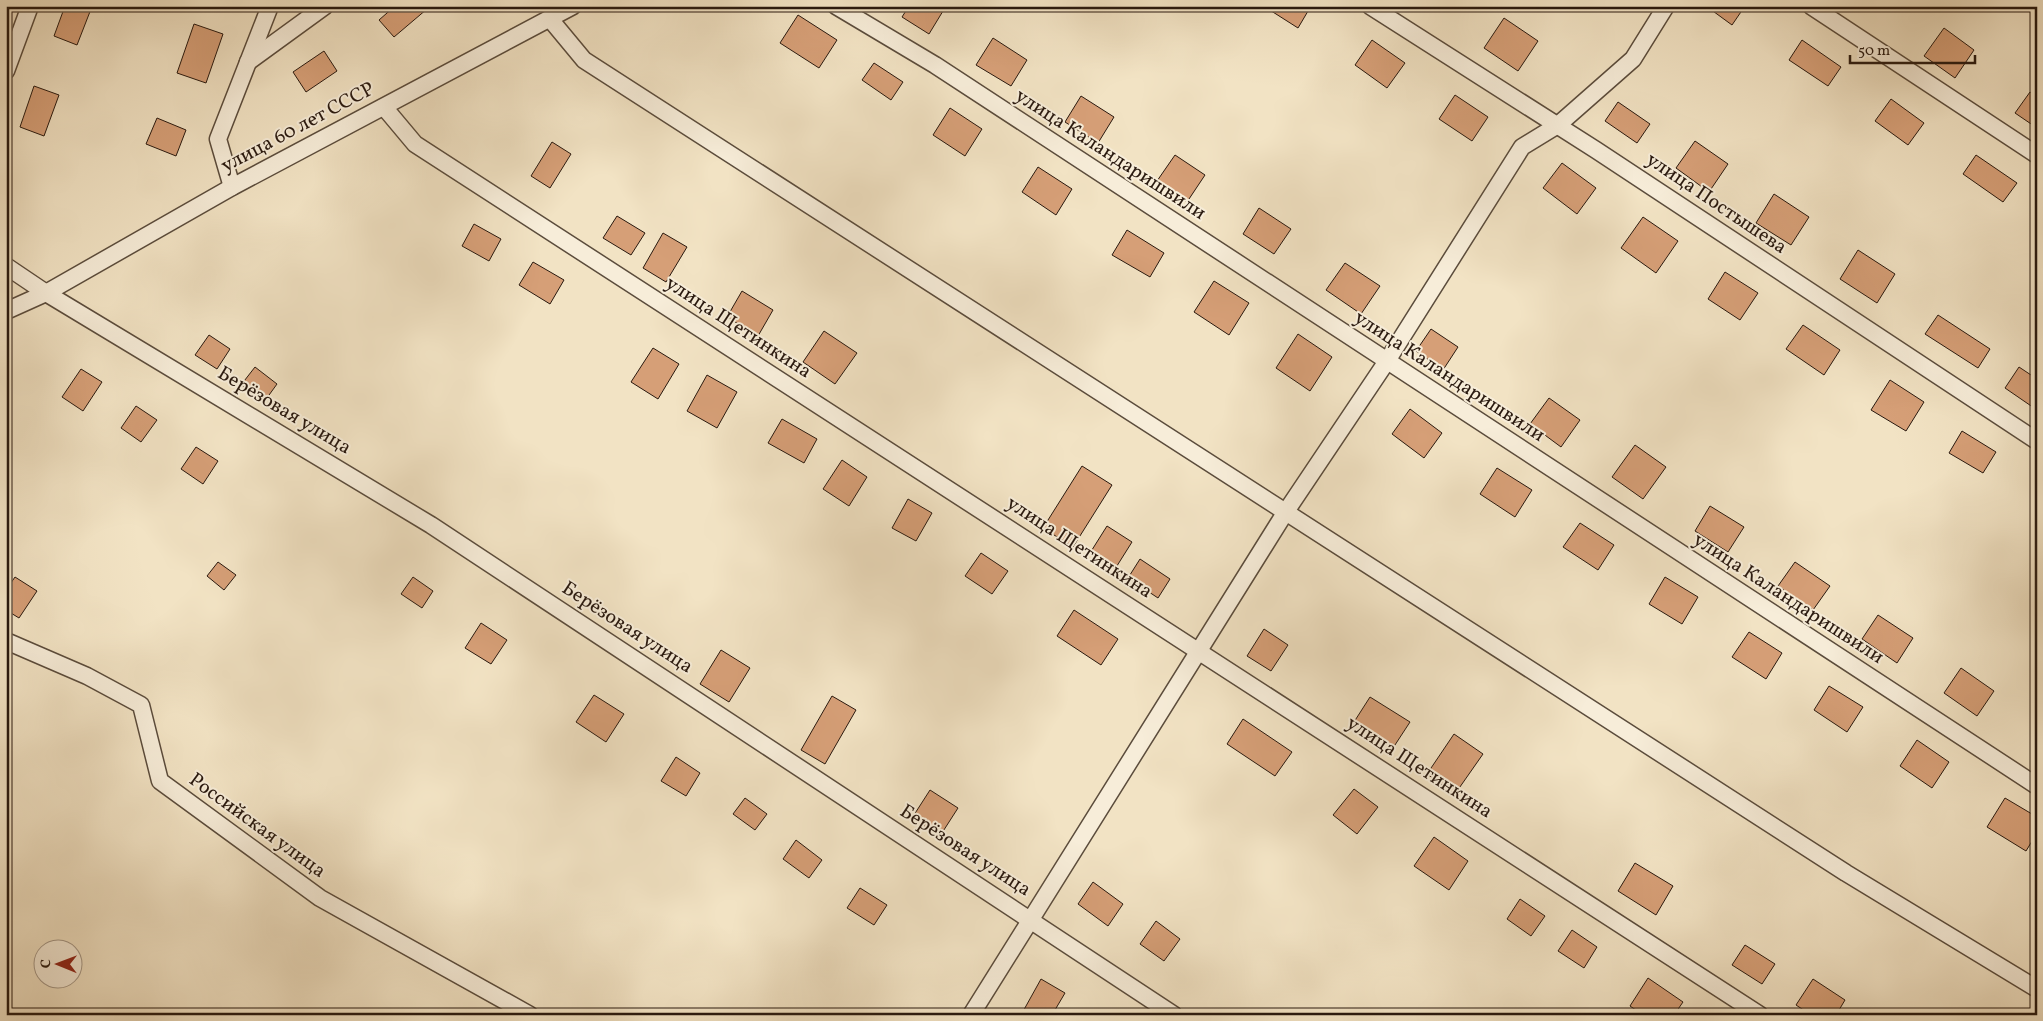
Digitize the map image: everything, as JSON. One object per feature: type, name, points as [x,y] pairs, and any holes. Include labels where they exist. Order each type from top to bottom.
[{"type":"street","points":[[6,71],[30,6]]},
{"type":"street","points":[[232,187],[218,139],[270,6]]},
{"type":"street","points":[[248,62],[324,6]]},
{"type":"street","name":"улица 60 лет СССР","points":[[6,311],[46,293],[232,187],[573,6]]},
{"type":"street","name":"улица Каландаришвили","points":[[836,6],[935,65],[2037,786]]},
{"type":"street","name":"улица Постышева","points":[[1370,6],[1558,125],[2037,441]]},
{"type":"street","points":[[971,1015],[1285,513],[1387,362],[1522,147],[1558,125],[1633,59],[1666,6]]},
{"type":"street","points":[[1811,6],[2037,155]]},
{"type":"street","points":[[550,19],[584,60],[1846,873],[2037,989]]},
{"type":"street","name":"улица Щетинкина","points":[[384,107],[415,144],[1760,1015]]},
{"type":"street","name":"Берёзовая улица","points":[[6,266],[46,293],[431,524],[1174,1015]]},
{"type":"street","name":"Российская улица","points":[[6,641],[87,676],[141,705],[160,781],[312,892],[530,1015]]},
{"type":"building","points":[[65,6],[83,6],[91,9],[77,45],[54,36]]},
{"type":"building","points":[[395,6],[425,6],[427,9],[394,37],[379,20]]},
{"type":"building","points":[[909,6],[935,6],[943,11],[929,34],[902,17]]},
{"type":"building","points":[[1266,6],[1311,6],[1298,28]]},
{"type":"building","points":[[1706,6],[1745,6],[1732,25]]},
{"type":"building","points":[[798,15],[837,40],[819,68],[780,43]]},
{"type":"building","points":[[1504,18],[1538,41],[1518,71],[1484,48]]},
{"type":"building","points":[[194,24],[223,34],[206,83],[177,73]]},
{"type":"building","points":[[1944,28],[1974,50],[1955,78],[1924,56]]},
{"type":"building","points":[[993,38],[1027,60],[1011,86],[976,65]]},
{"type":"building","points":[[1372,40],[1405,63],[1387,88],[1355,65]]},
{"type":"building","points":[[1802,40],[1841,67],[1828,86],[1789,60]]},
{"type":"building","points":[[324,51],[337,71],[306,92],[293,72]]},
{"type":"building","points":[[874,63],[903,82],[891,100],[862,80]]},
{"type":"building","points":[[34,86],[59,95],[44,136],[20,127]]},
{"type":"building","points":[[2030,92],[2037,97],[2037,128],[2015,113]]},
{"type":"building","points":[[1455,95],[1488,117],[1472,141],[1439,119]]},
{"type":"building","points":[[1081,96],[1114,117],[1098,143],[1065,122]]},
{"type":"building","points":[[1891,99],[1924,123],[1908,145],[1875,121]]},
{"type":"building","points":[[1618,102],[1650,124],[1637,143],[1605,121]]},
{"type":"building","points":[[950,108],[982,129],[965,156],[933,135]]},
{"type":"building","points":[[157,118],[186,130],[176,156],[146,144]]},
{"type":"building","points":[[1695,141],[1728,164],[1709,192],[1676,168]]},
{"type":"building","points":[[552,142],[571,154],[550,188],[531,176]]},
{"type":"building","points":[[1175,155],[1205,175],[1187,202],[1157,181]]},
{"type":"building","points":[[1976,155],[2017,183],[2003,202],[1963,174]]},
{"type":"building","points":[[1562,163],[1596,188],[1577,214],[1543,188]]},
{"type":"building","points":[[1038,167],[1072,189],[1056,215],[1022,192]]},
{"type":"building","points":[[1774,194],[1809,217],[1791,245],[1756,223]]},
{"type":"building","points":[[1259,208],[1291,229],[1274,254],[1243,234]]},
{"type":"building","points":[[617,216],[645,233],[631,255],[603,238]]},
{"type":"building","points":[[1643,217],[1678,241],[1656,273],[1621,248]]},
{"type":"building","points":[[474,224],[501,239],[489,261],[462,246]]},
{"type":"building","points":[[1127,230],[1164,253],[1150,277],[1112,255]]},
{"type":"building","points":[[663,233],[687,247],[666,282],[643,268]]},
{"type":"building","points":[[1858,250],[1895,274],[1877,303],[1840,279]]},
{"type":"building","points":[[533,262],[564,280],[550,304],[519,285]]},
{"type":"building","points":[[1345,263],[1380,286],[1361,314],[1326,290]]},
{"type":"building","points":[[1725,272],[1758,293],[1740,320],[1708,299]]},
{"type":"building","points":[[1214,281],[1249,303],[1229,335],[1194,312]]},
{"type":"building","points":[[742,291],[773,310],[758,336],[727,317]]},
{"type":"building","points":[[1938,315],[1990,349],[1978,368],[1925,334]]},
{"type":"building","points":[[1803,325],[1840,350],[1824,375],[1786,349]]},
{"type":"building","points":[[1431,329],[1458,347],[1443,370],[1416,351]]},
{"type":"building","points":[[824,331],[857,353],[835,384],[803,362]]},
{"type":"building","points":[[1298,334],[1332,357],[1310,391],[1276,368]]},
{"type":"building","points":[[209,335],[230,349],[217,369],[195,355]]},
{"type":"building","points":[[653,348],[679,364],[658,399],[631,382]]},
{"type":"building","points":[[255,367],[277,384],[264,402],[241,385]]},
{"type":"building","points":[[2019,367],[2037,379],[2037,410],[2005,388]]},
{"type":"building","points":[[81,369],[102,382],[83,411],[62,397]]},
{"type":"building","points":[[707,375],[737,392],[717,428],[687,411]]},
{"type":"building","points":[[1890,380],[1924,402],[1906,431],[1871,410]]},
{"type":"building","points":[[1549,398],[1580,420],[1561,447],[1530,424]]},
{"type":"building","points":[[136,406],[157,420],[141,442],[121,428]]},
{"type":"building","points":[[1410,409],[1442,433],[1424,458],[1392,434]]},
{"type":"building","points":[[782,419],[817,439],[804,463],[768,443]]},
{"type":"building","points":[[1962,431],[1996,452],[1983,473],[1949,453]]},
{"type":"building","points":[[1635,445],[1666,467],[1643,499],[1612,477]]},
{"type":"building","points":[[196,447],[218,461],[203,484],[181,469]]},
{"type":"building","points":[[842,460],[867,477],[849,506],[823,489]]},
{"type":"building","points":[[1082,466],[1112,485],[1073,547],[1043,528]]},
{"type":"building","points":[[1497,468],[1532,490],[1515,517],[1480,494]]},
{"type":"building","points":[[908,499],[932,513],[916,541],[892,528]]},
{"type":"building","points":[[1710,506],[1744,527],[1728,552],[1695,531]]},
{"type":"building","points":[[1580,523],[1614,545],[1598,570],[1563,547]]},
{"type":"building","points":[[1107,526],[1132,542],[1115,569],[1090,553]]},
{"type":"building","points":[[981,553],[1008,571],[992,594],[965,576]]},
{"type":"building","points":[[1140,559],[1170,579],[1158,598],[1128,578]]},
{"type":"building","points":[[218,562],[236,575],[224,590],[207,576]]},
{"type":"building","points":[[1795,562],[1830,586],[1813,610],[1778,586]]},
{"type":"building","points":[[15,577],[37,591],[19,618],[6,610],[6,590]]},
{"type":"building","points":[[413,577],[433,591],[422,608],[401,594]]},
{"type":"building","points":[[1665,577],[1698,597],[1682,624],[1649,604]]},
{"type":"building","points":[[1074,610],[1118,639],[1101,665],[1057,636]]},
{"type":"building","points":[[1878,615],[1913,638],[1897,663],[1862,639]]},
{"type":"building","points":[[481,623],[507,640],[491,664],[465,648]]},
{"type":"building","points":[[1264,629],[1288,645],[1271,671],[1247,656]]},
{"type":"building","points":[[1749,632],[1782,653],[1766,679],[1732,657]]},
{"type":"building","points":[[721,650],[750,668],[729,702],[700,684]]},
{"type":"building","points":[[1961,668],[1994,691],[1977,716],[1944,693]]},
{"type":"building","points":[[1829,686],[1863,707],[1847,732],[1814,710]]},
{"type":"building","points":[[594,695],[624,714],[606,742],[576,722]]},
{"type":"building","points":[[832,696],[856,710],[825,764],[801,750]]},
{"type":"building","points":[[1370,697],[1410,722],[1393,748],[1354,722]]},
{"type":"building","points":[[1243,719],[1292,752],[1275,776],[1227,744]]},
{"type":"building","points":[[1454,734],[1483,754],[1455,794],[1427,774]]},
{"type":"building","points":[[1917,740],[1949,762],[1932,788],[1900,766]]},
{"type":"building","points":[[676,757],[700,773],[686,796],[661,781]]},
{"type":"building","points":[[1354,789],[1378,807],[1357,834],[1333,815]]},
{"type":"building","points":[[930,790],[958,808],[940,836],[912,818]]},
{"type":"building","points":[[745,798],[767,814],[755,830],[733,814]]},
{"type":"building","points":[[2005,798],[2037,817],[2037,833],[2026,851],[1987,827]]},
{"type":"building","points":[[1434,837],[1468,861],[1449,890],[1414,866]]},
{"type":"building","points":[[796,840],[822,860],[809,878],[783,859]]},
{"type":"building","points":[[1635,863],[1673,886],[1656,915],[1618,891]]},
{"type":"building","points":[[1093,882],[1123,904],[1108,926],[1078,904]]},
{"type":"building","points":[[860,888],[887,905],[874,925],[847,908]]},
{"type":"building","points":[[1520,899],[1545,916],[1531,936],[1507,919]]},
{"type":"building","points":[[1156,921],[1180,939],[1164,961],[1140,944]]},
{"type":"building","points":[[1572,930],[1597,947],[1584,968],[1558,951]]},
{"type":"building","points":[[1745,945],[1775,964],[1762,984],[1732,965]]},
{"type":"building","points":[[1648,978],[1683,1002],[1674,1015],[1643,1015],[1630,1006]]},
{"type":"building","points":[[1041,979],[1065,993],[1052,1015],[1021,1015]]},
{"type":"building","points":[[1813,979],[1845,1000],[1836,1015],[1811,1015],[1796,1005]]}]
